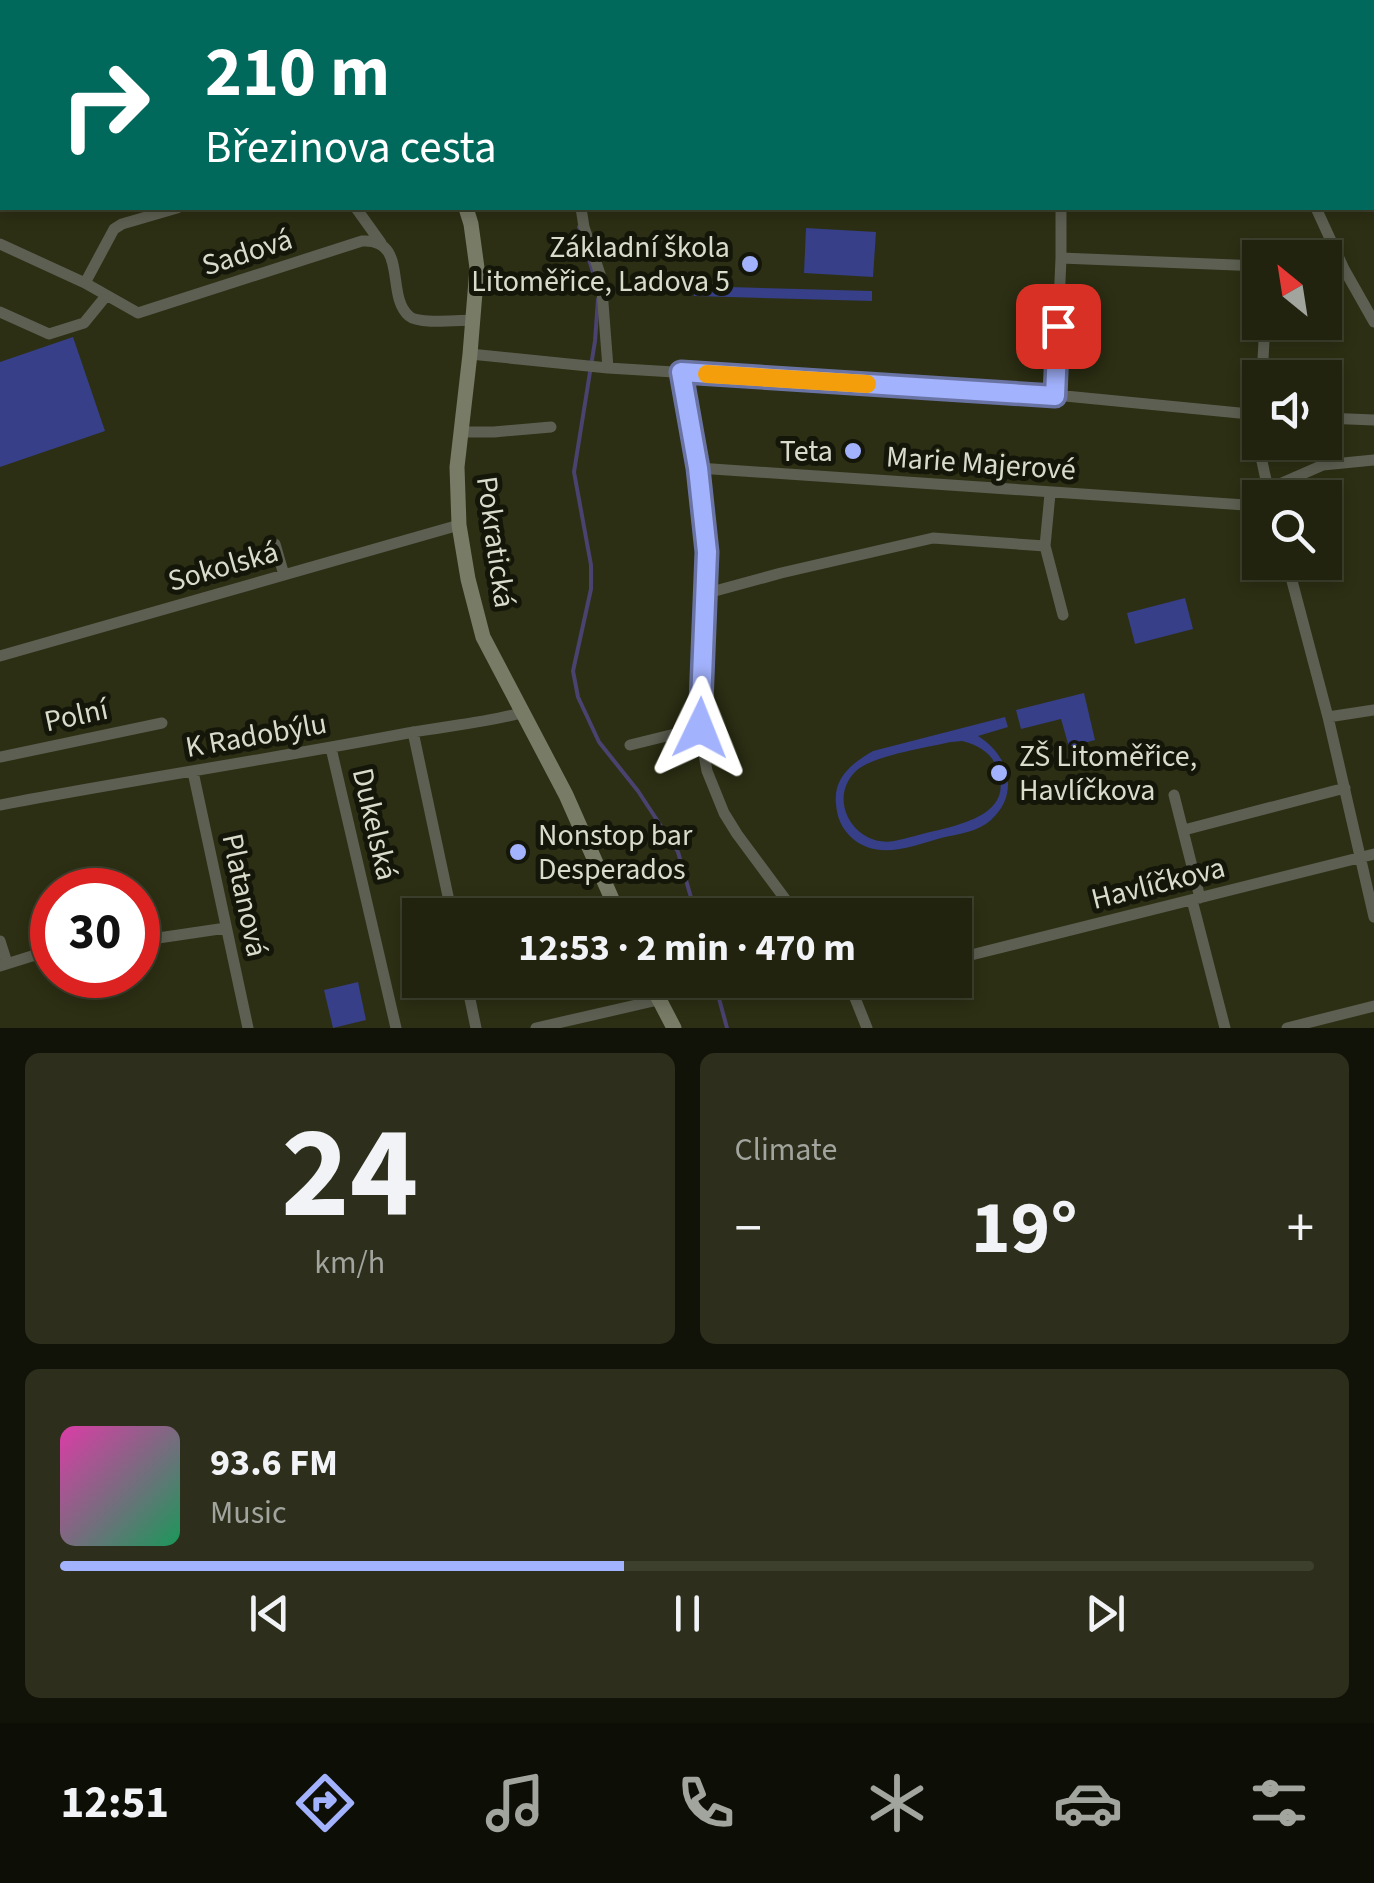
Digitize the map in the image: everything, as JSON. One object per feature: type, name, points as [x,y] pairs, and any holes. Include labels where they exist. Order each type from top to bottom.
[{"type":"street","points":[[121,210],[122,224]]},
{"type":"street","points":[[85,283],[114,228],[170,210]]},
{"type":"street","points":[[357,210],[391,257],[400,300],[409,316],[420,321],[474,320]]},
{"type":"street","name":"Pokratická","points":[[467,210],[478,268],[457,466],[459,525],[468,580],[484,637],[566,796],[611,898]]},
{"type":"street","points":[[581,210],[600,277],[608,368]]},
{"type":"street","points":[[1055,396],[1060,210]]},
{"type":"street","points":[[1317,210],[1374,322]]},
{"type":"street","name":"Sadová","points":[[0,244],[85,283],[138,313],[362,242],[381,243]]},
{"type":"street","points":[[1061,258],[1242,265]]},
{"type":"street","points":[[0,312],[49,334],[84,323],[106,296]]},
{"type":"street","points":[[470,354],[608,368],[1242,411]]},
{"type":"street","points":[[681,372],[698,468],[707,552],[700,728],[708,771],[724,813],[785,898]]},
{"type":"street","points":[[1342,419],[1374,420]]},
{"type":"street","points":[[461,432],[551,427]]},
{"type":"street","points":[[1295,480],[1323,466],[1374,460]]},
{"type":"street","name":"Marie Majerové","points":[[698,468],[1242,505]]},
{"type":"street","points":[[1050,494],[1045,546],[1063,614]]},
{"type":"street","name":"Sokolská","points":[[0,656],[459,525]]},
{"type":"street","points":[[704,594],[933,538],[1045,546]]},
{"type":"street","points":[[275,544],[284,575]]},
{"type":"street","points":[[1292,580],[1374,917]]},
{"type":"street","points":[[1328,717],[1374,710]]},
{"type":"street","name":"K Radobýlu","points":[[0,804],[472,724],[521,712]]},
{"type":"street","name":"Polní","points":[[0,756],[162,723]]},
{"type":"street","points":[[630,746],[700,728]]},
{"type":"street","name":"Dukelská","points":[[412,732],[448,898]]},
{"type":"street","name":"Dukelská","points":[[331,748],[396,1028]]},
{"type":"street","name":"Platanová","points":[[194,772],[248,1028]]},
{"type":"street","points":[[1184,830],[1345,788]]},
{"type":"street","points":[[0,793],[16,802]]},
{"type":"street","points":[[1174,795],[1225,1028]]},
{"type":"street","name":"Havlíčkova","points":[[972,956],[1374,854]]},
{"type":"street","points":[[160,938],[226,928]]},
{"type":"street","points":[[0,942],[3,965],[30,957]]},
{"type":"street","points":[[470,998],[476,1028]]},
{"type":"street","points":[[855,998],[867,1028]]},
{"type":"street","points":[[536,1028],[658,1000],[668,1026]]},
{"type":"street","points":[[1288,1028],[1374,1006]]},
{"type":"shaded area","points":[[806,228],[876,232],[873,277],[804,273]]},
{"type":"shaded area","points":[[694,286],[872,291],[872,301],[694,296]]},
{"type":"shaded area","points":[[73,337],[105,431],[0,467],[0,362]]},
{"type":"shaded area","points":[[1185,598],[1193,629],[1135,644],[1127,613]]},
{"type":"shaded area","points":[[1084,693],[1095,740],[1069,747],[1061,719],[1021,729],[1016,710]]},
{"type":"shaded area","points":[[1005,717],[1008,727],[978,736],[1003,763],[1008,786],[1006,798],[991,820],[974,830],[907,848],[873,849],[845,831],[836,795],[846,772],[873,751]],"holes":[[[962,741],[988,753],[997,768],[999,795],[986,812],[963,823],[894,841],[867,837],[849,820],[844,795],[856,771],[915,749]]]},
{"type":"shaded area","points":[[358,982],[366,1020],[333,1028],[324,990]]},
{"type":"waterway","points":[[579,227],[597,285]]},
{"type":"waterway","points":[[598,299],[574,472],[591,565],[591,589],[573,671],[578,697],[599,742],[638,791],[678,852],[691,898]]},
{"type":"waterway","points":[[719,998],[727,1028]]},
{"type":"slow traffic","points":[[707,374],[867,384]]},
{"type":"place","name":"Základní škola Litoměřice, Ladova 5","points":[[750,264]]},
{"type":"place","name":"Teta","points":[[853,451]]},
{"type":"place","name":"ZŠ Litoměřice, Havlíčkova","points":[[999,773]]},
{"type":"place","name":"Nonstop bar Desperados","points":[[518,852]]},
{"type":"route","points":[[700,728],[707,552],[698,468],[681,372],[1055,396],[1058,326]]}]
